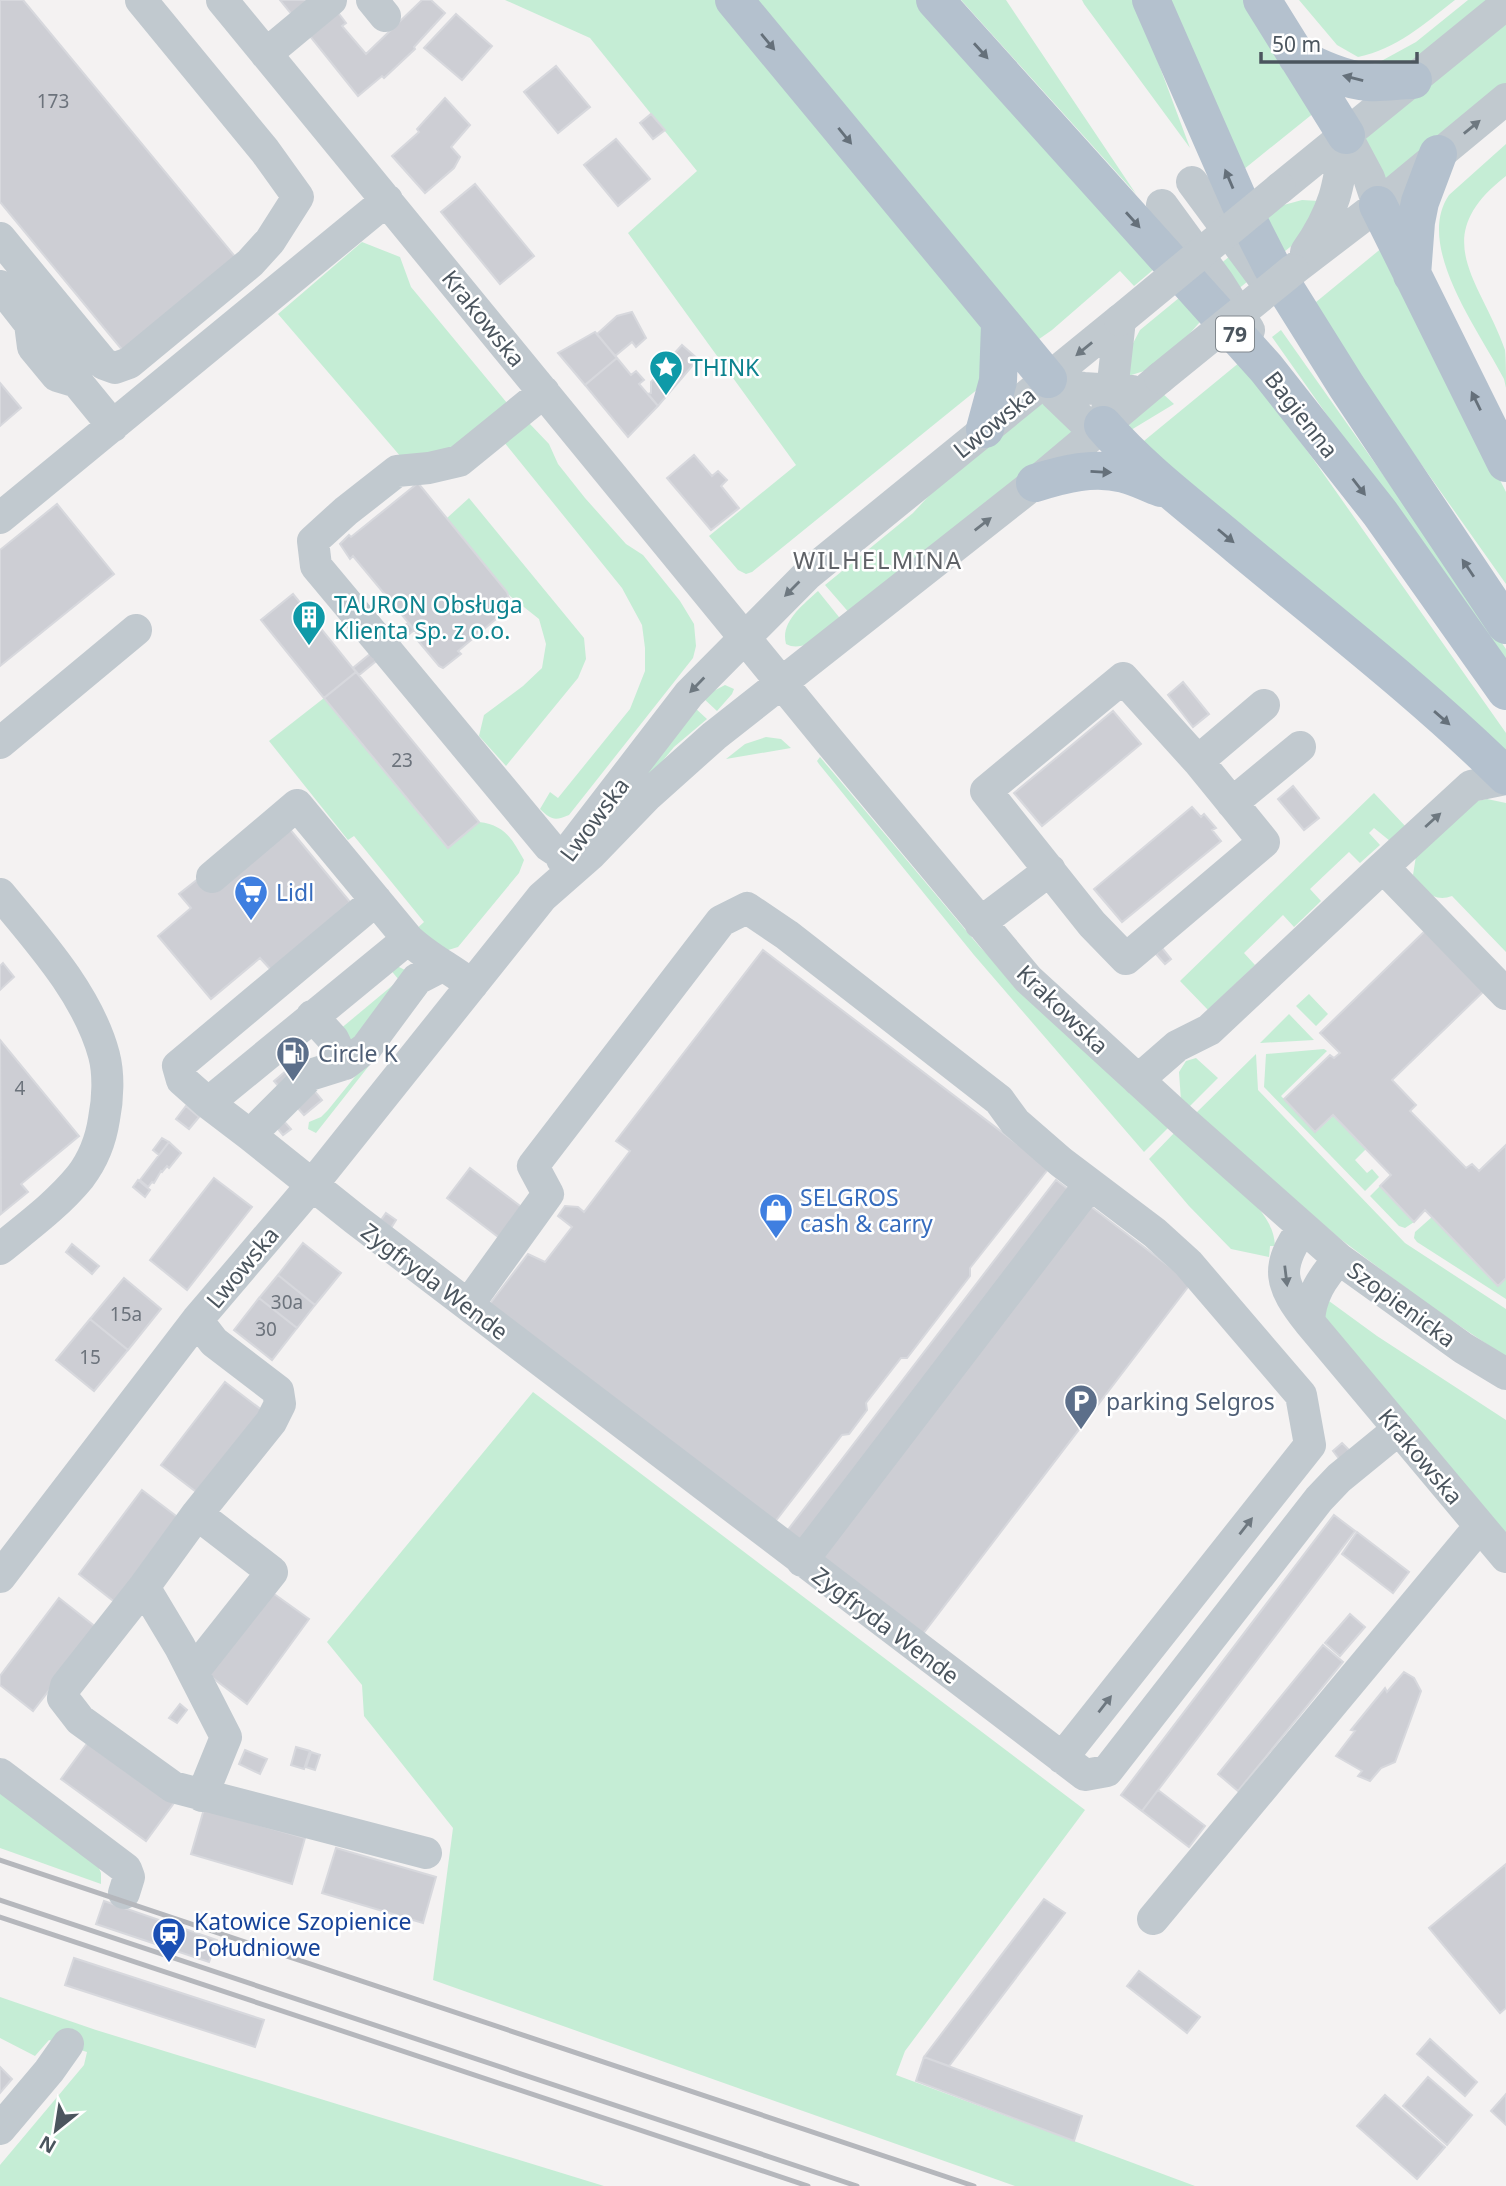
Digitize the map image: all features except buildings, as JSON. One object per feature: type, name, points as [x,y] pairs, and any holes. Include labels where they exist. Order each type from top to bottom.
[{"type":"main road","points":[[733,0],[1048,379]]},
{"type":"main road","name":"Bagienna","points":[[935,0],[1266,368],[1380,513],[1506,691]]},
{"type":"main road","points":[[1151,0],[1256,238],[1272,267],[1347,387],[1506,625]]},
{"type":"main road","points":[[1262,0],[1346,135]]},
{"type":"main road","points":[[1297,57],[1354,80],[1413,80]]},
{"type":"main road","points":[[1412,275],[1420,202],[1438,154]]},
{"type":"main road","points":[[1345,204],[1412,275],[1506,463]]},
{"type":"main road","points":[[985,429],[998,381],[1000,324]]},
{"type":"main road","points":[[1107,408],[1123,447],[1173,493],[1401,683],[1506,778]]},
{"type":"main road","points":[[1035,483],[1081,471],[1105,472],[1124,474],[1173,493]]},
{"type":"street","points":[[0,238],[104,364],[115,368],[129,363],[250,263],[265,247],[298,197],[265,151],[141,0]]},
{"type":"street","points":[[266,54],[331,0]]},
{"type":"street","name":"Krakowska","points":[[228,2],[266,54],[1028,979],[1303,1228],[1288,1249],[1284,1267],[1290,1296],[1506,1558]]},
{"type":"street","name":"Lwowska","points":[[0,1577],[197,1320],[312,1185],[542,897],[564,856],[689,694],[808,574],[1506,4]]},
{"type":"street","points":[[1280,188],[1345,204],[1438,154],[1506,99]]},
{"type":"street","points":[[1345,204],[1372,186],[1346,135]]},
{"type":"street","points":[[1345,204],[1346,135]]},
{"type":"street","points":[[1192,182],[1347,387]]},
{"type":"street","points":[[0,518],[387,200]]},
{"type":"street","name":"Lwowska","points":[[542,897],[591,855],[648,795],[705,744],[1035,483],[1107,408],[1152,384],[1293,270],[1324,225],[1345,204]]},
{"type":"street","points":[[1162,205],[1219,283],[1302,413]]},
{"type":"street","points":[[0,286],[30,324],[33,347],[57,376],[77,382],[113,426]]},
{"type":"street","points":[[1048,379],[1056,395],[1084,422],[1107,408],[1120,320]]},
{"type":"street","points":[[544,392],[459,461],[429,468],[397,471],[313,541],[316,566],[549,846],[564,856]]},
{"type":"street","points":[[0,743],[136,630]]},
{"type":"street","points":[[1124,678],[1198,761],[1264,842],[1126,959],[1092,925],[986,790],[1124,678]]},
{"type":"street","points":[[1198,761],[1264,705]]},
{"type":"street","points":[[1232,803],[1300,747]]},
{"type":"street","points":[[1138,1080],[1177,1046],[1209,1030],[1471,786],[1506,778]]},
{"type":"street","points":[[212,877],[297,805],[376,900],[404,943],[423,953],[430,972]]},
{"type":"street","points":[[1383,867],[1506,995]]},
{"type":"street","points":[[980,923],[1049,870]]},
{"type":"street","points":[[0,894],[36,937],[87,1010],[105,1056],[107,1101],[100,1140],[81,1175],[53,1205],[0,1249]]},
{"type":"street","name":"Zygfryda Wende","points":[[376,900],[178,1066],[183,1080],[208,1103],[468,1306],[1085,1775],[1107,1771],[1319,1499],[1339,1478],[1399,1429]]},
{"type":"street","points":[[468,1306],[548,1194],[533,1166],[721,921],[747,908],[787,935],[999,1100],[1015,1122],[1155,1233],[1188,1263],[1301,1395],[1310,1445],[1062,1758]]},
{"type":"street","points":[[208,1103],[404,943]]},
{"type":"street","points":[[250,1135],[310,1075],[345,1064],[366,1048],[430,972],[450,968],[472,985]]},
{"type":"street","points":[[312,1016],[333,1039],[345,1064]]},
{"type":"street","points":[[802,1561],[1090,1184]]},
{"type":"street","name":"Szopienicka","points":[[1303,1228],[1339,1259],[1463,1348],[1506,1374]]},
{"type":"street","points":[[1309,1322],[1309,1309],[1314,1293],[1339,1259]]},
{"type":"street","points":[[197,1320],[214,1342],[278,1391],[280,1404],[271,1422],[66,1686],[63,1698],[80,1720],[173,1787],[426,1853]]},
{"type":"street","points":[[193,1672],[272,1572],[197,1514]]},
{"type":"street","points":[[1153,1919],[1480,1526]]},
{"type":"street","points":[[144,1587],[193,1672],[226,1737],[202,1796]]},
{"type":"street","points":[[0,1774],[126,1868],[129,1877],[124,1894]]},
{"type":"street","points":[[0,2129],[68,2044]]},
{"type":"green space","points":[[505,0],[719,0],[981,321],[989,380],[752,572],[746,574],[738,570],[709,536],[796,465],[628,233],[697,171],[590,38]]},
{"type":"green space","points":[[749,0],[921,0],[1160,264],[1134,286],[1120,271],[1032,344]]},
{"type":"green space","points":[[961,0],[1006,0],[1136,194]]},
{"type":"green space","points":[[1082,0],[1135,0],[1190,148],[1084,4]]},
{"type":"green space","points":[[1168,0],[1249,0],[1315,112],[1238,174]]},
{"type":"green space","points":[[1299,0],[1455,0],[1398,42],[1358,57],[1337,45]]},
{"type":"green space","points":[[1468,0],[1494,0],[1415,62],[1374,65],[1416,42]]},
{"type":"green space","points":[[1506,19],[1506,83],[1383,183],[1359,139]]},
{"type":"green space","points":[[1506,144],[1506,176],[1482,198],[1469,220],[1464,240],[1466,260],[1505,350],[1506,388],[1504,379],[1454,288],[1439,239],[1440,216],[1449,195]]},
{"type":"green space","points":[[1302,200],[1319,201],[1300,239],[1206,315],[1171,355],[1154,368],[1128,376],[1130,349],[1140,330],[1230,256],[1280,206]]},
{"type":"green space","points":[[362,242],[400,257],[411,287],[507,403],[447,451],[401,457],[278,314]]},
{"type":"green space","points":[[1383,247],[1506,492],[1506,584],[1310,307]]},
{"type":"green space","points":[[1281,330],[1506,649],[1506,669],[1272,337]]},
{"type":"green space","points":[[1240,362],[1311,456],[1506,733],[1506,756],[1139,445]]},
{"type":"green space","points":[[1162,393],[1174,404],[1131,430],[1128,422]]},
{"type":"green space","points":[[1044,395],[1078,428],[851,615],[825,585],[913,513],[936,488]]},
{"type":"green space","points":[[529,423],[549,444],[558,464],[585,498],[626,544],[643,555],[680,601],[694,624],[696,646],[693,658],[569,815],[557,819],[540,809],[550,792],[558,798],[630,709],[645,671],[645,648],[642,625],[622,588],[500,437]]},
{"type":"green space","points":[[469,498],[584,638],[586,659],[578,678],[506,766],[479,736],[484,715],[542,668],[546,644],[539,619],[510,596],[447,518]]},
{"type":"green space","points":[[818,591],[843,622],[808,644],[786,644],[786,628],[790,621]]},
{"type":"green space","points":[[725,685],[734,689],[717,711],[702,697]]},
{"type":"green space","points":[[324,698],[448,848],[479,822],[495,826],[507,834],[524,860],[519,873],[458,947],[445,951],[412,933],[424,922],[354,836],[348,840],[269,741]]},
{"type":"green space","points":[[694,707],[707,719],[674,747],[642,786],[635,789]]},
{"type":"green space","points":[[766,737],[781,739],[791,748],[726,759],[745,744]]},
{"type":"green space","points":[[820,757],[979,946],[1170,1126],[1144,1152],[974,955],[819,764],[817,761]]},
{"type":"green space","points":[[1374,793],[1407,828],[1390,841],[1374,828],[1369,833],[1380,845],[1360,863],[1349,852],[1310,889],[1321,901],[1294,927],[1283,915],[1244,953],[1255,965],[1208,1010],[1180,981]]},
{"type":"green space","points":[[1487,799],[1506,803],[1506,952],[1452,896],[1439,898],[1429,894],[1413,875],[1416,856],[1472,802]]},
{"type":"green space","points":[[397,966],[405,970],[399,980],[389,968]]},
{"type":"green space","points":[[398,981],[354,1047],[339,1030]]},
{"type":"green space","points":[[427,988],[427,992],[316,1133],[308,1129],[309,1122],[321,1117],[328,1110]]},
{"type":"green space","points":[[1309,994],[1328,1014],[1316,1026],[1296,1006]]},
{"type":"green space","points":[[1289,1014],[1314,1040],[1260,1043]]},
{"type":"green space","points":[[1324,1049],[1327,1051],[1281,1096],[1316,1132],[1333,1116],[1366,1149],[1355,1160],[1367,1173],[1372,1169],[1379,1177],[1365,1191],[1264,1087],[1266,1054]]},
{"type":"green space","points":[[1256,1054],[1258,1090],[1405,1243],[1506,1309],[1506,1357],[1427,1304],[1339,1238],[1195,1114]]},
{"type":"green space","points":[[1196,1058],[1218,1078],[1188,1108],[1181,1101],[1179,1072],[1186,1061]]},
{"type":"green space","points":[[1176,1131],[1261,1211],[1273,1234],[1275,1246],[1270,1246],[1269,1257],[1231,1249],[1149,1159]]},
{"type":"green space","points":[[1380,1186],[1414,1222],[1405,1228],[1399,1226],[1370,1196]]},
{"type":"green space","points":[[1432,1217],[1498,1286],[1506,1278],[1506,1299],[1417,1242],[1414,1238],[1415,1232]]},
{"type":"green space","points":[[1329,1301],[1377,1336],[1506,1420],[1506,1540],[1319,1312]]},
{"type":"green space","points":[[533,1392],[1085,1810],[905,2051],[896,2075],[1195,2186],[1015,2186],[433,1980],[453,1828],[364,1716],[362,1685],[327,1642]]},
{"type":"green space","points":[[0,1789],[98,1866],[101,1884],[0,1848]]},
{"type":"green space","points":[[0,1997],[96,2030],[604,2186],[0,2186],[0,2165],[84,2065],[87,2052],[49,2040],[35,2056],[0,2038]]},
{"type":"railway","points":[[0,1860],[974,2186]]},
{"type":"railway","points":[[0,1900],[857,2186]]},
{"type":"railway","points":[[0,1917],[808,2186]]},
{"type":"place","name":"THINK","points":[[666,397]]},
{"type":"place","name":"TAURON Obsługa Klienta Sp. z o.o.","points":[[309,647]]},
{"type":"place","name":"Lidl","points":[[251,922]]},
{"type":"place","name":"Circle K","points":[[293,1083]]},
{"type":"place","name":"SELGROS cash & carry","points":[[776,1240]]},
{"type":"place","name":"parking Selgros","points":[[1081,1431]]},
{"type":"place","name":"Katowice Szopienice Południowe","points":[[169,1964]]},
{"type":"district","name":"WILHELMINA","points":[[878,559]]}]
